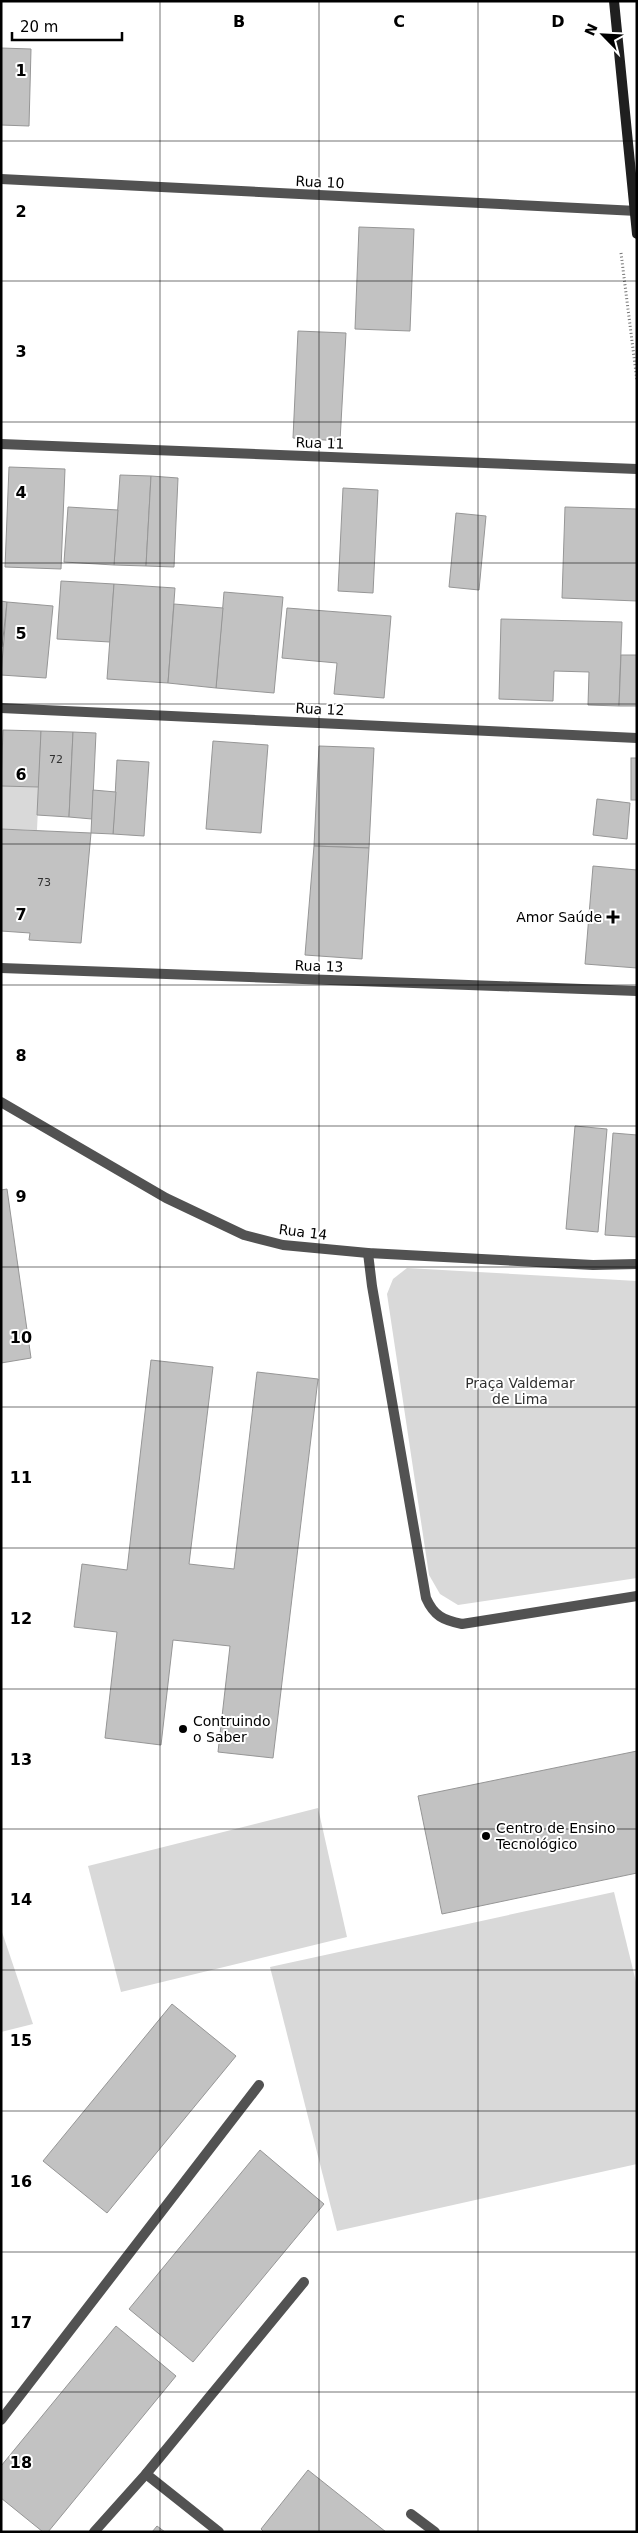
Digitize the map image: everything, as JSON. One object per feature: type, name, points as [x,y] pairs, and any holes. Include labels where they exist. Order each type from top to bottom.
[{"type":"street","points":[[614,1],[637,234]]},
{"type":"street","name":"Rua 10","points":[[1,180],[635,210]]},
{"type":"street","name":"Rua 11","points":[[1,444],[637,469]]},
{"type":"street","name":"Rua 12","points":[[1,708],[637,738]]},
{"type":"street","name":"Rua 13","points":[[1,968],[637,991]]},
{"type":"street","name":"Rua 14","points":[[1,1102],[166,1198],[244,1235],[283,1245],[368,1253],[593,1265],[637,1264]]},
{"type":"street","points":[[368,1253],[424,1588],[431,1609],[442,1620],[462,1624],[637,1596]]},
{"type":"street","points":[[1,2420],[259,2085]]},
{"type":"street","points":[[94,2532],[146,2474],[304,2282]]},
{"type":"street","points":[[146,2474],[219,2532]]},
{"type":"street","points":[[411,2514],[434,2532]]},
{"type":"green space","points":[[1,786],[39,787],[37,830],[1,829]]},
{"type":"green space","name":"Praça Valdemar de Lima","points":[[407,1268],[637,1281],[637,1578],[458,1605],[440,1594],[429,1575],[387,1294],[393,1279]]},
{"type":"green space","points":[[318,1808],[347,1937],[121,1992],[88,1866]]},
{"type":"green space","points":[[614,1892],[637,1986],[637,2164],[337,2231],[270,1967]]},
{"type":"green space","points":[[1,1929],[33,2024],[1,2032]]},
{"type":"building","points":[[1,48],[31,49],[29,126],[1,125]]},
{"type":"building","points":[[359,227],[414,229],[410,331],[355,329]]},
{"type":"building","points":[[298,331],[346,333],[340,441],[293,438]]},
{"type":"building","points":[[9,467],[65,469],[61,569],[5,567]]},
{"type":"building","points":[[120,475],[151,476],[146,566],[114,565]]},
{"type":"building","points":[[151,476],[178,478],[174,567],[146,566]]},
{"type":"building","points":[[343,488],[378,490],[373,593],[338,591]]},
{"type":"building","points":[[68,507],[118,510],[114,565],[64,562]]},
{"type":"building","points":[[565,507],[637,509],[637,601],[562,598]]},
{"type":"building","points":[[456,513],[486,516],[479,590],[449,587]]},
{"type":"building","points":[[61,581],[114,584],[110,642],[57,639]]},
{"type":"building","points":[[114,584],[175,588],[168,683],[107,679]]},
{"type":"building","points":[[224,592],[283,597],[274,693],[216,688]]},
{"type":"building","points":[[1,601],[7,602],[2,647],[1,647]]},
{"type":"building","points":[[7,602],[53,606],[46,678],[1,675]]},
{"type":"building","points":[[174,604],[223,608],[216,688],[168,683]]},
{"type":"building","points":[[287,608],[391,616],[384,698],[334,694],[337,663],[282,658]]},
{"type":"building","points":[[501,619],[622,622],[619,706],[588,705],[589,672],[554,671],[553,701],[499,699]]},
{"type":"building","points":[[621,655],[637,655],[637,706],[619,706]]},
{"type":"building","points":[[3,730],[41,731],[39,787],[1,786]]},
{"type":"building","points":[[41,731],[73,732],[69,817],[37,815]]},
{"type":"building","points":[[73,732],[96,733],[92,819],[69,817]]},
{"type":"building","points":[[213,741],[268,745],[261,833],[206,829]]},
{"type":"building","points":[[319,746],[374,748],[369,848],[314,846]]},
{"type":"building","points":[[631,758],[637,758],[637,800],[631,800]]},
{"type":"building","points":[[117,760],[149,762],[144,836],[113,834]]},
{"type":"building","points":[[93,790],[116,792],[113,834],[91,833]]},
{"type":"building","points":[[597,799],[630,803],[627,839],[593,835]]},
{"type":"building","points":[[1,829],[91,833],[81,943],[29,940],[30,933],[1,931]]},
{"type":"building","points":[[314,846],[369,848],[362,959],[305,955]]},
{"type":"building","name":"Amor Saúde","points":[[593,866],[637,870],[637,968],[585,964]]},
{"type":"building","points":[[575,1126],[607,1129],[598,1232],[566,1229]]},
{"type":"building","points":[[613,1133],[637,1135],[637,1237],[605,1235]]},
{"type":"building","points":[[7,1189],[31,1358],[1,1363],[1,1190]]},
{"type":"building","points":[[151,1360],[213,1367],[189,1564],[234,1569],[257,1372],[318,1379],[273,1758],[218,1752],[230,1646],[173,1640],[161,1745],[105,1738],[117,1632],[74,1627],[82,1564],[127,1570]]},
{"type":"building","points":[[637,1751],[637,1873],[442,1914],[418,1796]]},
{"type":"building","points":[[172,2004],[236,2056],[107,2213],[43,2161]]},
{"type":"building","points":[[260,2150],[324,2204],[193,2362],[129,2309]]},
{"type":"building","points":[[116,2326],[176,2376],[48,2532],[43,2532],[1,2498],[1,2466]]},
{"type":"building","points":[[308,2470],[386,2532],[264,2532],[261,2529]]},
{"type":"building","points":[[157,2526],[165,2532],[152,2532]]},
{"type":"place","name":"Amor Saúde","points":[[613,917]]},
{"type":"place","name":"Contruindo o Saber","points":[[183,1729]]},
{"type":"place","name":"Centro de Ensino Tecnológico","points":[[486,1836]]}]
